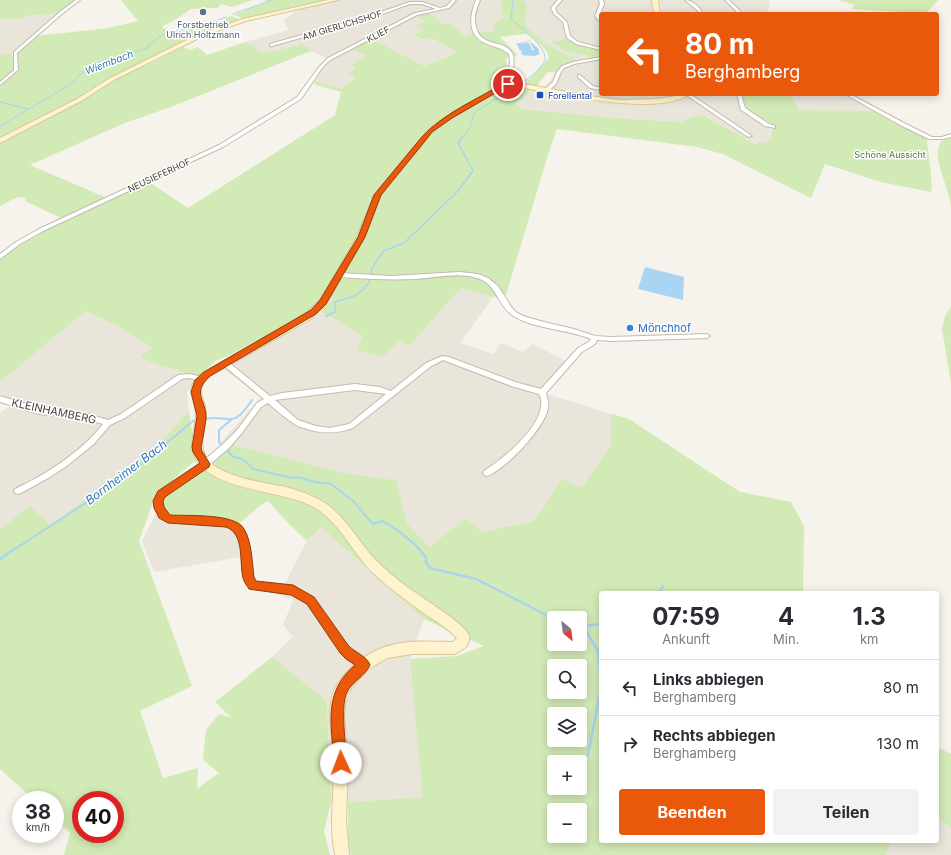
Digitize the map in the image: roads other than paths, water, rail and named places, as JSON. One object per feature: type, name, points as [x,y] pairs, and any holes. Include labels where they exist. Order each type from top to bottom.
[{"type":"street","points":[[0,84],[16,70],[15,54],[62,12],[78,0]]},
{"type":"street","points":[[0,141],[79,100],[112,79],[193,39],[226,26],[335,0]]},
{"type":"street","name":"KLIEF","points":[[311,83],[326,62],[348,48],[372,38],[416,14],[448,7],[454,0]]},
{"type":"street","points":[[478,0],[473,12],[474,30],[481,40],[505,49],[511,54],[512,62],[508,84]]},
{"type":"street","points":[[560,0],[553,8],[555,13],[565,22],[568,37],[577,43],[599,48]]},
{"type":"street","points":[[599,19],[597,16],[602,4],[601,0]]},
{"type":"street","points":[[655,0],[656,9],[658,12]]},
{"type":"street","points":[[687,0],[701,12]]},
{"type":"street","points":[[727,0],[739,12]]},
{"type":"street","name":"AM GIERLICHSHOF","points":[[271,45],[290,41],[414,1],[440,9]]},
{"type":"street","points":[[546,90],[555,83],[559,72],[563,67],[573,63],[599,58]]},
{"type":"street","points":[[579,76],[592,88],[599,89]]},
{"type":"street","name":"NEUSIEFERHOF","points":[[0,257],[18,243],[41,230],[221,146],[299,98],[311,83]]},
{"type":"street","points":[[342,855],[339,838],[341,751],[338,701],[343,687],[354,674],[388,650],[404,647],[455,648],[462,643],[463,636],[449,623],[378,570],[365,557],[337,518],[329,511],[309,499],[225,477],[205,464],[196,447],[201,421],[196,385],[201,379],[226,363],[314,312],[323,302],[361,237],[378,195],[430,131],[450,117],[508,84],[589,98],[625,102],[654,101],[675,96]]},
{"type":"street","points":[[687,96],[750,136]]},
{"type":"street","points":[[740,96],[743,109],[767,125],[773,127]]},
{"type":"street","points":[[851,96],[900,123],[936,139],[951,135]]},
{"type":"street","points":[[340,274],[382,277],[455,274],[480,276],[494,284],[508,307],[519,316],[594,338],[611,339],[707,336]]},
{"type":"street","points":[[542,392],[580,350],[593,342],[594,338]]},
{"type":"street","points":[[226,363],[296,422],[307,427],[323,431],[332,431],[351,426],[428,365],[442,358],[513,384],[542,392]]},
{"type":"street","name":"KLEINHAMBERG","points":[[18,491],[38,482],[63,465],[84,449],[108,423],[120,418],[180,377],[189,376],[201,379]]},
{"type":"street","points":[[365,665],[344,649],[310,601],[293,590],[253,586],[248,579],[245,548],[240,531],[236,526],[226,523],[168,519],[163,515],[159,508],[158,501],[162,494],[205,464],[240,431],[259,405],[270,399],[282,396],[355,387],[380,390],[391,394]]},
{"type":"street","points":[[487,474],[504,462],[523,443],[541,419],[545,410],[545,400],[542,392]]},
{"type":"street","name":"KLEINHAMBERG","points":[[0,399],[39,411],[80,415],[108,423]]},
{"type":"water","points":[[529,43],[532,50],[534,50],[530,43],[539,49],[538,50],[540,51],[538,52],[540,54],[535,56],[522,55],[522,51],[519,49],[517,44]]},
{"type":"water","points":[[645,267],[684,277],[683,300],[638,289]]},
{"type":"waterway","name":"Wiembach","points":[[233,14],[272,0]]},
{"type":"waterway","points":[[513,0],[511,19],[532,37],[542,49],[545,59],[542,66],[524,82]]},
{"type":"waterway","name":"Wiembach","points":[[0,126],[73,83],[79,75],[93,65],[108,59],[118,59],[119,57],[147,48],[150,46],[149,44],[167,32],[190,29],[227,17]]},
{"type":"waterway","points":[[517,44],[530,41]]},
{"type":"waterway","name":"Bornheimer Bach","points":[[463,137],[471,126],[474,113],[514,87]]},
{"type":"waterway","points":[[0,102],[28,109]]},
{"type":"waterway","name":"Bornheimer Bach","points":[[371,275],[372,268],[384,251],[404,243],[456,193],[473,171],[458,143],[463,136]]},
{"type":"waterway","name":"Bornheimer Bach","points":[[327,315],[335,312],[335,302],[357,295],[369,283],[369,280]]},
{"type":"waterway","name":"Bornheimer Bach","points":[[326,316],[330,314]]},
{"type":"waterway","name":"Bornheimer Bach","points":[[204,419],[235,418],[245,410],[252,400]]},
{"type":"waterway","name":"Bornheimer Bach","points":[[15,549],[101,493],[145,461],[193,421],[198,420]]},
{"type":"waterway","points":[[223,446],[219,442],[219,430],[231,420]]},
{"type":"waterway","points":[[227,450],[232,456],[244,460],[253,469],[288,477],[303,478],[309,481],[331,484],[353,501],[373,524],[382,521],[393,527],[418,548]]},
{"type":"waterway","name":"Bornheimer Bach","points":[[0,559],[16,548]]},
{"type":"waterway","points":[[418,548],[426,557],[426,562],[430,568],[476,579],[547,615]]},
{"type":"waterway","points":[[660,591],[663,586]]},
{"type":"waterway","points":[[587,626],[599,624]]},
{"type":"waterway","points":[[587,633],[598,651],[599,661]]},
{"type":"waterway","points":[[587,756],[599,697]]},
{"type":"place","name":"Forstbetrieb Ulrich Holtzmann","points":[[203,12]]},
{"type":"place","name":"Forellental","points":[[540,95]]},
{"type":"place","name":"Mönchhof","points":[[630,328]]},
{"type":"park label","name":"Schöne Aussicht","points":[[890,154]]}]
